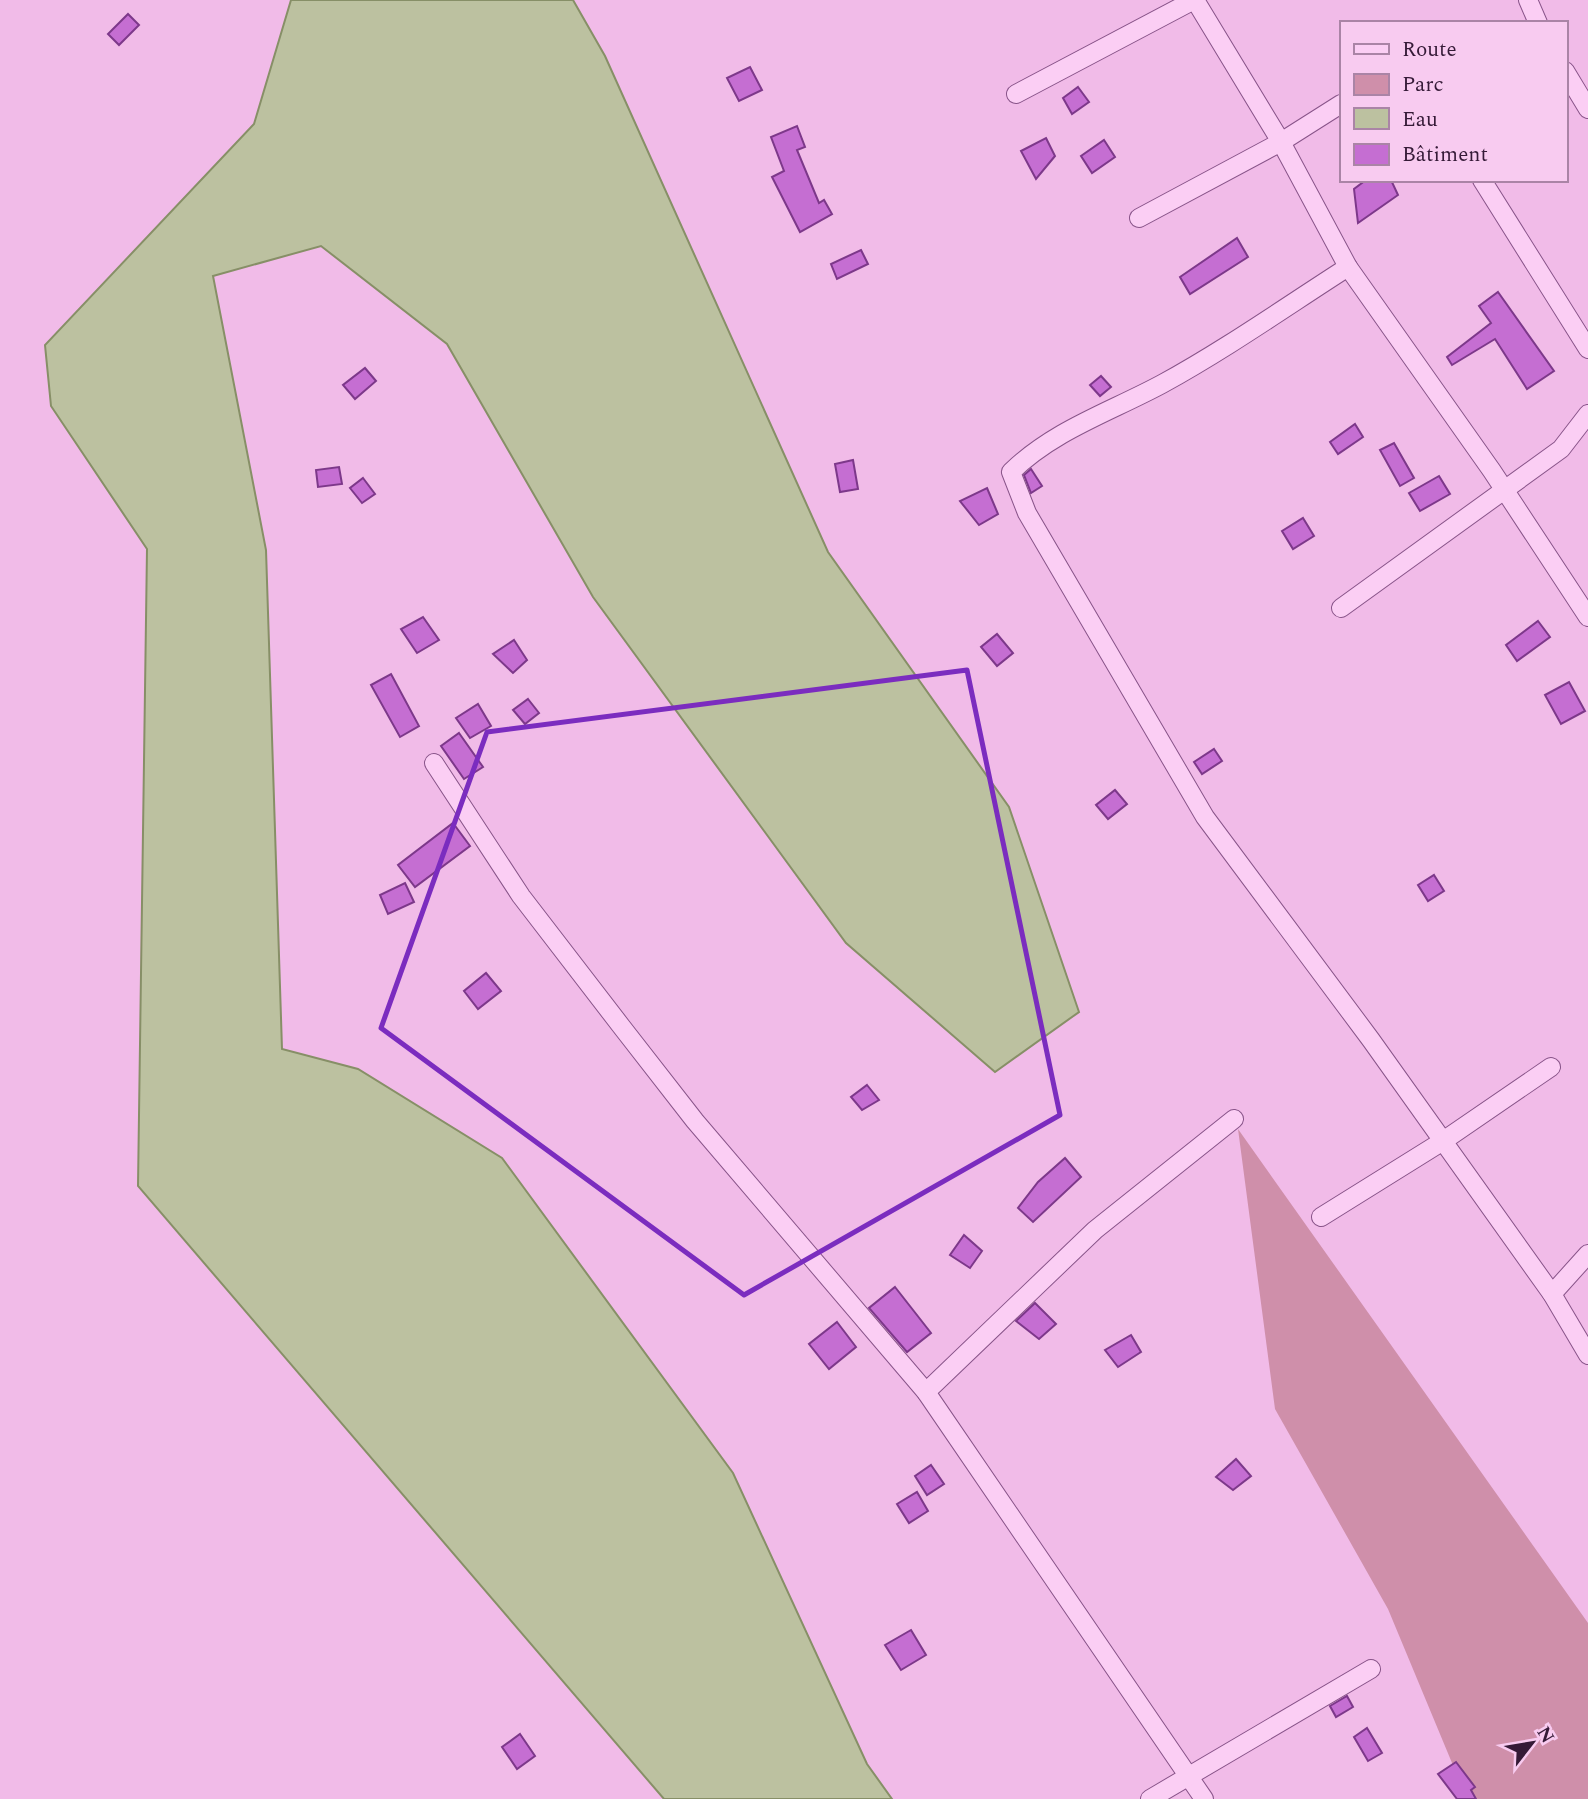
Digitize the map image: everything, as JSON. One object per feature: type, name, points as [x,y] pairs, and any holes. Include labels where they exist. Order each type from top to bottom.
[{"type":"street","points":[[1016,93],[1194,0],[1281,142],[1348,267],[1504,489],[1588,617]]},
{"type":"street","points":[[1528,0],[1537,21]]},
{"type":"street","points":[[1567,74],[1588,109]]},
{"type":"street","points":[[1139,218],[1281,142],[1340,105]]},
{"type":"street","points":[[1483,182],[1588,349]]},
{"type":"street","points":[[1348,267],[1163,383],[1094,416],[1034,450],[1011,472],[1027,513],[1205,817],[1552,1294],[1588,1355]]},
{"type":"street","points":[[1342,608],[1561,449],[1588,414]]},
{"type":"street","points":[[434,763],[521,897],[695,1121],[926,1392],[1204,1799]]},
{"type":"street","points":[[1321,1217],[1443,1141],[1551,1067]]},
{"type":"street","points":[[926,1392],[1096,1230],[1234,1119]]},
{"type":"street","points":[[1552,1294],[1588,1254]]},
{"type":"street","points":[[1150,1799],[1370,1669]]},
{"type":"highlighted area","points":[[967,670],[1060,1115],[744,1295],[381,1028],[487,732]]},
{"type":"green space","points":[[1238,1129],[1588,1623],[1588,1799],[1467,1799],[1388,1609],[1275,1409]]},
{"type":"water","points":[[291,0],[573,0],[605,56],[828,552],[1009,807],[1079,1012],[995,1072],[846,943],[593,597],[447,344],[321,246],[213,276],[266,550],[282,1049],[358,1069],[502,1158],[733,1473],[867,1764],[892,1799],[664,1799],[138,1186],[147,549],[51,406],[45,345],[254,124]]},
{"type":"building","points":[[128,14],[139,25],[119,45],[108,34]]},
{"type":"building","points":[[750,67],[762,90],[739,101],[727,78]]},
{"type":"building","points":[[1078,87],[1089,102],[1072,114],[1063,98]]},
{"type":"building","points":[[797,126],[805,147],[797,150],[819,203],[824,200],[832,214],[800,232],[772,177],[784,171],[771,137]]},
{"type":"building","points":[[1046,138],[1055,156],[1036,179],[1021,151]]},
{"type":"building","points":[[1104,140],[1115,157],[1092,173],[1081,156]]},
{"type":"building","points":[[1363,182],[1392,182],[1398,195],[1358,223],[1354,189]]},
{"type":"building","points":[[1237,238],[1248,257],[1190,294],[1180,277]]},
{"type":"building","points":[[861,250],[868,264],[837,279],[831,264]]},
{"type":"building","points":[[1498,292],[1554,371],[1527,389],[1495,339],[1452,365],[1447,357],[1491,323],[1479,306]]},
{"type":"building","points":[[365,368],[376,381],[355,399],[343,385]]},
{"type":"building","points":[[1101,376],[1111,387],[1100,396],[1090,385]]},
{"type":"building","points":[[1355,424],[1363,437],[1338,454],[1330,442]]},
{"type":"building","points":[[1394,443],[1414,478],[1400,486],[1380,450]]},
{"type":"building","points":[[853,460],[858,489],[840,492],[835,464]]},
{"type":"building","points":[[339,467],[342,484],[318,487],[316,470]]},
{"type":"building","points":[[1031,469],[1042,486],[1031,493],[1024,475]]},
{"type":"building","points":[[1439,476],[1450,494],[1420,511],[1409,493]]},
{"type":"building","points":[[363,478],[375,494],[362,503],[350,488]]},
{"type":"building","points":[[987,488],[998,514],[979,525],[960,501]]},
{"type":"building","points":[[1303,518],[1314,536],[1293,549],[1282,531]]},
{"type":"building","points":[[423,617],[439,640],[417,653],[401,629]]},
{"type":"building","points":[[1538,621],[1550,637],[1517,661],[1506,645]]},
{"type":"building","points":[[997,634],[1013,653],[997,666],[981,647]]},
{"type":"building","points":[[514,640],[527,660],[513,673],[493,654]]},
{"type":"building","points":[[391,674],[419,726],[400,737],[371,685]]},
{"type":"building","points":[[1569,682],[1585,711],[1561,724],[1545,695]]},
{"type":"building","points":[[528,699],[539,713],[525,724],[513,710]]},
{"type":"building","points":[[478,704],[491,726],[470,738],[456,718]]},
{"type":"building","points":[[459,733],[483,767],[464,779],[441,746]]},
{"type":"building","points":[[1214,749],[1222,761],[1202,774],[1194,762]]},
{"type":"building","points":[[1115,790],[1127,804],[1108,819],[1096,805]]},
{"type":"building","points":[[453,823],[470,846],[415,887],[398,865]]},
{"type":"building","points":[[1434,875],[1444,891],[1428,901],[1418,885]]},
{"type":"building","points":[[405,883],[414,902],[388,914],[380,895]]},
{"type":"building","points":[[486,973],[501,991],[478,1009],[464,991]]},
{"type":"building","points":[[867,1085],[879,1100],[862,1110],[851,1097]]},
{"type":"building","points":[[1065,1158],[1081,1177],[1033,1222],[1018,1208],[1038,1182]]},
{"type":"building","points":[[964,1235],[982,1251],[970,1268],[950,1255]]},
{"type":"building","points":[[895,1287],[931,1333],[907,1352],[869,1308]]},
{"type":"building","points":[[1035,1303],[1056,1324],[1039,1339],[1016,1321]]},
{"type":"building","points":[[837,1322],[856,1347],[829,1369],[809,1344]]},
{"type":"building","points":[[1131,1335],[1141,1352],[1118,1367],[1105,1350]]},
{"type":"building","points":[[1236,1459],[1251,1476],[1233,1490],[1216,1477]]},
{"type":"building","points":[[931,1465],[944,1484],[927,1495],[915,1476]]},
{"type":"building","points":[[917,1492],[928,1511],[909,1523],[897,1504]]},
{"type":"building","points":[[911,1630],[926,1655],[901,1670],[885,1645]]},
{"type":"building","points":[[1347,1696],[1353,1707],[1336,1717],[1330,1706]]},
{"type":"building","points":[[1367,1728],[1382,1753],[1368,1761],[1354,1737]]},
{"type":"building","points":[[520,1734],[535,1756],[517,1769],[502,1747]]},
{"type":"building","points":[[1456,1762],[1475,1787],[1471,1790],[1476,1799],[1457,1799],[1438,1774]]}]
